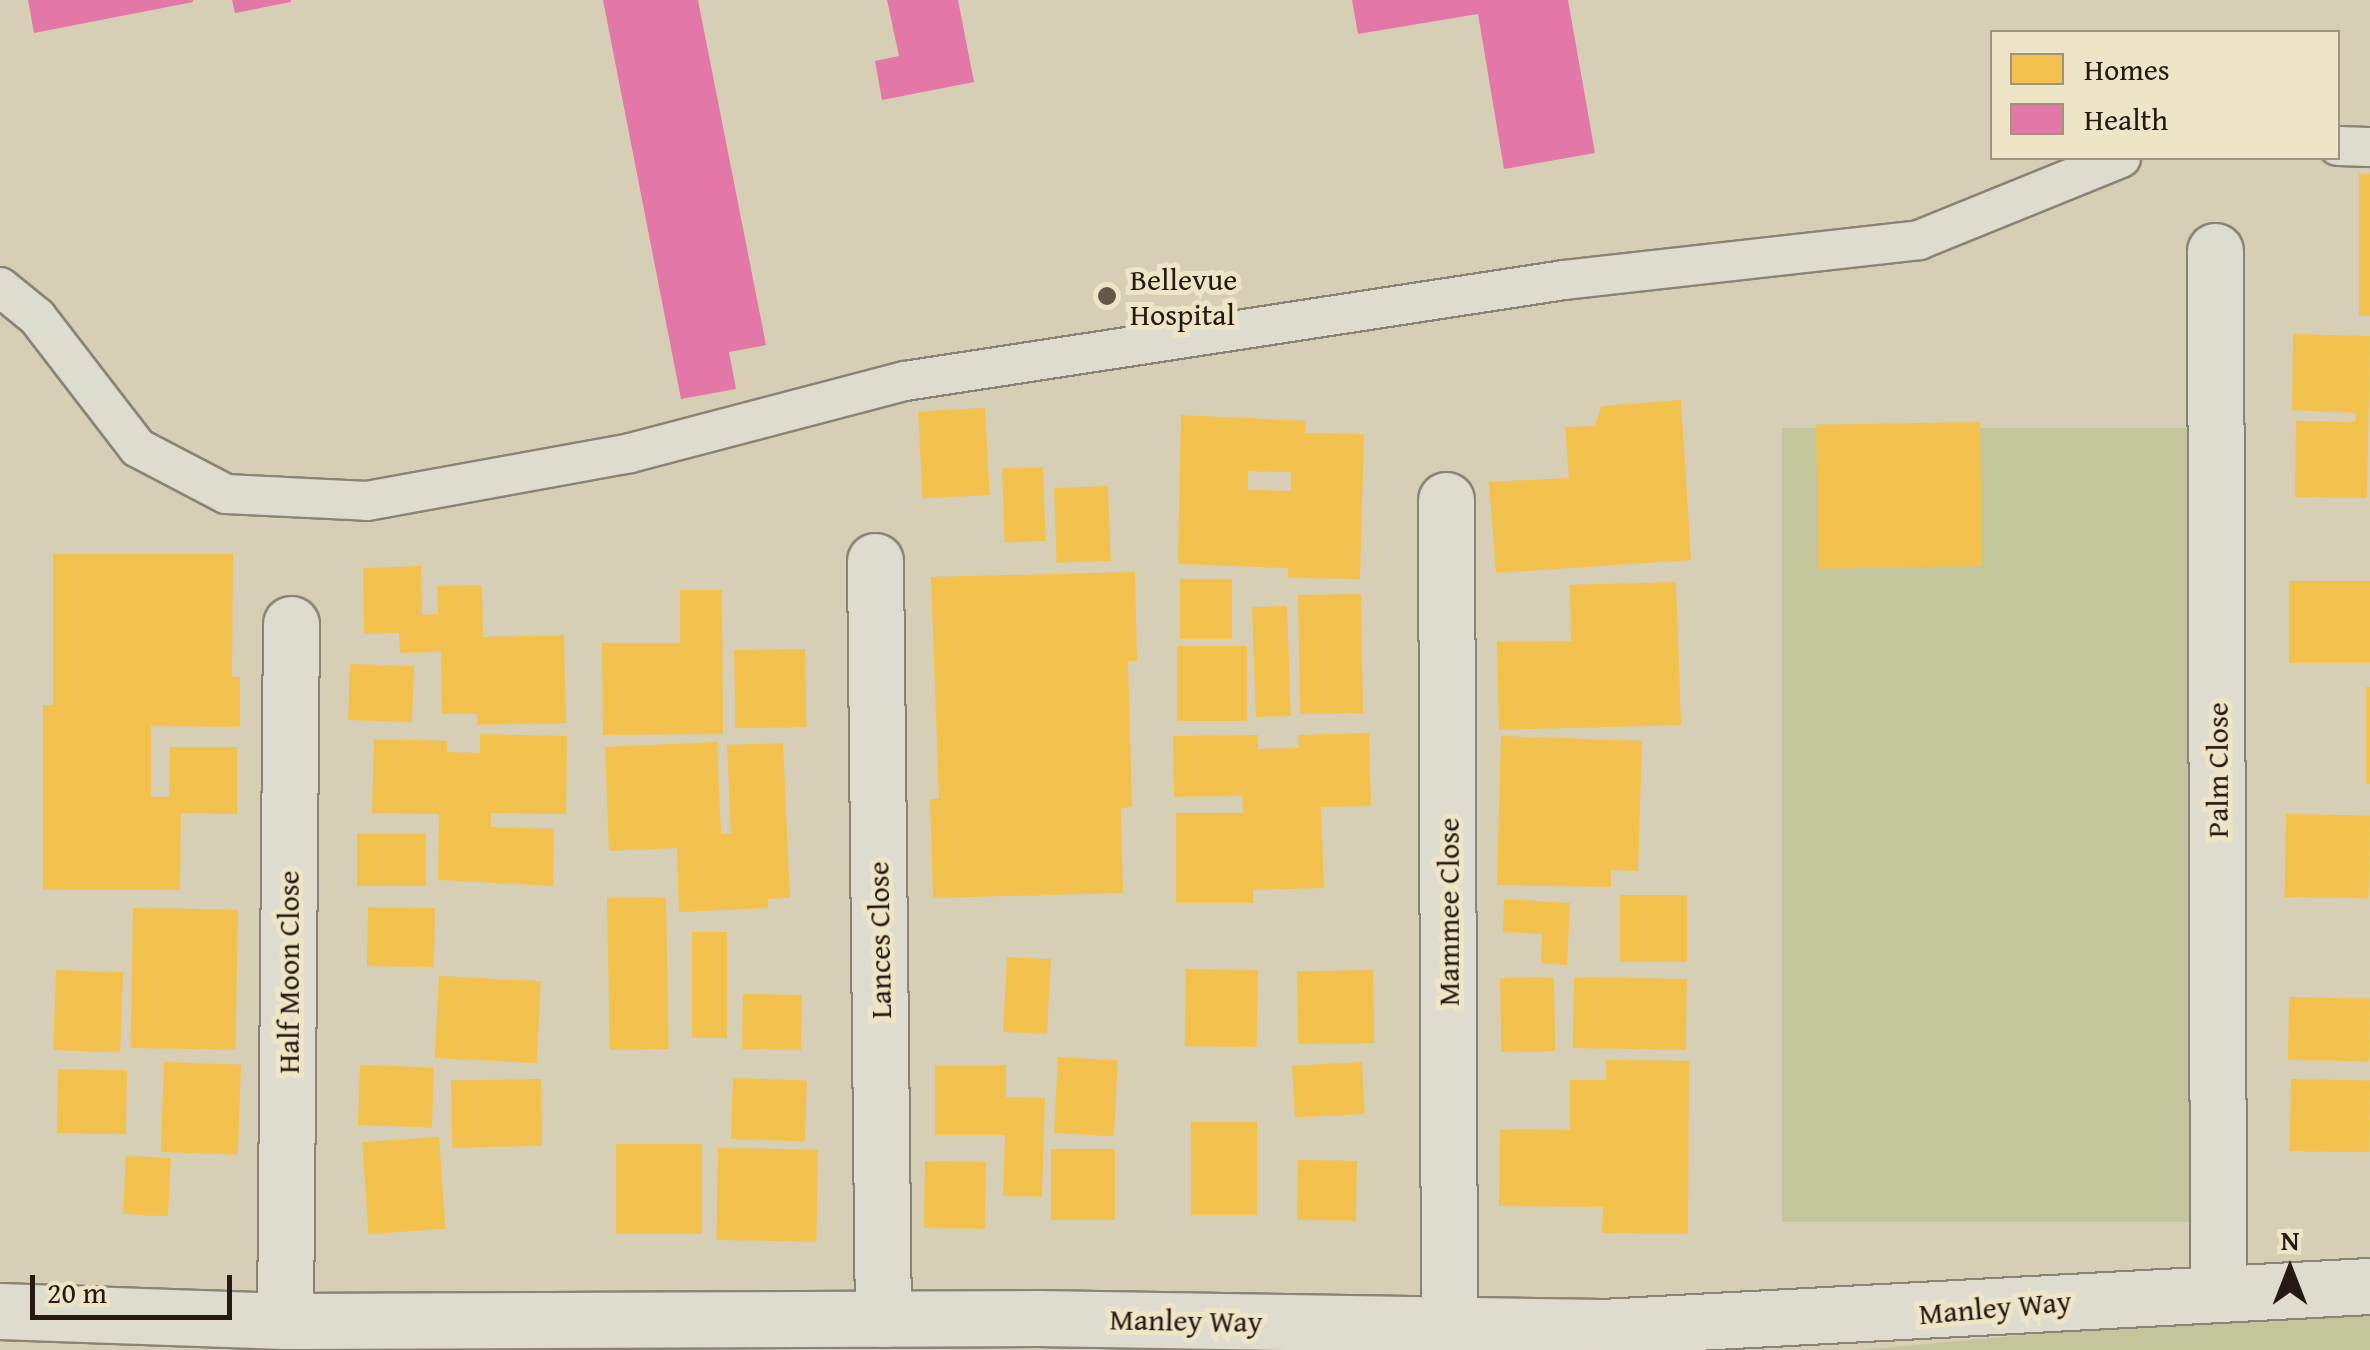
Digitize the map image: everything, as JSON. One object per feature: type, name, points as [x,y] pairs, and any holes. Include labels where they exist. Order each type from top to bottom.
[{"type":"street","name":"Palm Close","points":[[2215,251],[2218,1290]]},
{"type":"street","name":"Mammee Close","points":[[1446,500],[1449,1323]]},
{"type":"street","name":"Lances Close","points":[[875,561],[884,1319]]},
{"type":"street","name":"Half Moon Close","points":[[285,1321],[291,624]]},
{"type":"street","name":"Manley Way","points":[[0,1311],[285,1321],[451,1334],[884,1319],[1036,1334],[1449,1323],[1602,1338],[2218,1290],[2370,1286]]},
{"type":"lane","points":[[2340,146],[2370,147]]},
{"type":"lane","points":[[0,287],[37,317],[138,448],[226,494],[367,502],[630,453],[905,381],[1564,280],[1919,240],[2116,160]]},
{"type":"green space","points":[[1782,428],[2213,428],[2213,1222],[1782,1222]]},
{"type":"green space","points":[[2370,1304],[2370,1350],[1860,1350]]},
{"type":"building: Homes","points":[[2359,174],[2370,174],[2370,316],[2359,316]]},
{"type":"building: Homes","points":[[2293,334],[2370,336],[2367,498],[2295,497],[2296,421],[2355,422],[2356,413],[2292,410]]},
{"type":"building: Homes","points":[[1681,400],[1691,560],[1496,573],[1489,482],[1569,478],[1565,427],[1595,426],[1601,406]]},
{"type":"building: Homes","points":[[985,408],[990,495],[923,498],[918,412]]},
{"type":"building: Homes","points":[[1181,415],[1306,421],[1305,433],[1364,434],[1360,579],[1288,578],[1288,568],[1178,564]],"holes":[[[1248,471],[1291,472],[1291,491],[1248,490]]]},
{"type":"building: Homes","points":[[1980,422],[1983,566],[1819,569],[1816,425]]},
{"type":"building: Homes","points":[[1043,467],[1046,541],[1005,542],[1002,468]]},
{"type":"building: Homes","points":[[1108,486],[1111,561],[1057,563],[1054,488]]},
{"type":"building: Homes","points":[[53,554],[233,554],[232,677],[240,677],[240,727],[151,726],[151,797],[169,797],[170,747],[237,747],[237,814],[181,813],[180,890],[43,890],[43,705],[53,705]]},
{"type":"building: Homes","points":[[421,566],[422,615],[438,614],[437,586],[482,585],[483,637],[564,635],[566,723],[477,725],[477,714],[442,714],[441,652],[400,653],[399,633],[364,634],[363,568]]},
{"type":"building: Homes","points":[[1135,572],[1137,661],[1128,661],[1132,807],[1121,808],[1123,893],[933,898],[930,799],[939,799],[931,577]]},
{"type":"building: Homes","points":[[1180,579],[1232,579],[1232,639],[1180,639]]},
{"type":"building: Homes","points":[[2289,581],[2370,581],[2370,663],[2289,663]]},
{"type":"building: Homes","points":[[1676,582],[1681,725],[1499,730],[1497,642],[1571,641],[1570,585]]},
{"type":"building: Homes","points":[[680,590],[722,590],[723,734],[603,735],[602,643],[680,643]]},
{"type":"building: Homes","points":[[1361,594],[1363,713],[1300,714],[1298,595]]},
{"type":"building: Homes","points":[[1287,606],[1291,716],[1256,717],[1252,607]]},
{"type":"building: Homes","points":[[1177,646],[1247,646],[1247,721],[1177,721]]},
{"type":"building: Homes","points":[[805,649],[806,727],[735,728],[734,650]]},
{"type":"building: Homes","points":[[350,664],[414,666],[412,722],[348,720]]},
{"type":"building: Homes","points":[[2366,687],[2370,687],[2370,784],[2366,784]]},
{"type":"building: Homes","points":[[1369,733],[1371,806],[1321,807],[1324,888],[1253,890],[1253,903],[1176,903],[1176,813],[1243,813],[1242,796],[1174,797],[1173,736],[1258,735],[1258,749],[1299,748],[1298,735]]},
{"type":"building: Homes","points":[[480,734],[567,736],[566,814],[491,813],[491,827],[554,829],[553,886],[438,880],[439,814],[372,813],[374,739],[447,741],[447,752],[480,753]]},
{"type":"building: Homes","points":[[1501,736],[1642,741],[1638,871],[1611,870],[1611,887],[1497,885]]},
{"type":"building: Homes","points":[[717,742],[721,834],[731,833],[727,745],[783,743],[790,898],[768,899],[768,908],[679,912],[677,848],[609,851],[605,747]]},
{"type":"building: Homes","points":[[2286,814],[2370,815],[2369,898],[2285,897]]},
{"type":"building: Homes","points":[[357,833],[426,833],[426,886],[357,886]]},
{"type":"building: Homes","points":[[1620,895],[1687,895],[1687,962],[1620,962]]},
{"type":"building: Homes","points":[[666,897],[669,1049],[610,1050],[607,898]]},
{"type":"building: Homes","points":[[1504,899],[1570,903],[1567,965],[1541,963],[1542,934],[1503,932]]},
{"type":"building: Homes","points":[[368,907],[435,908],[434,967],[367,966]]},
{"type":"building: Homes","points":[[133,908],[238,910],[236,1050],[131,1048]]},
{"type":"building: Homes","points":[[692,932],[727,932],[727,1038],[692,1038]]},
{"type":"building: Homes","points":[[1007,957],[1051,959],[1047,1034],[1003,1032]]},
{"type":"building: Homes","points":[[1186,969],[1258,970],[1257,1047],[1185,1046]]},
{"type":"building: Homes","points":[[56,970],[123,972],[120,1052],[53,1050]]},
{"type":"building: Homes","points":[[1373,970],[1374,1043],[1298,1044],[1297,971]]},
{"type":"building: Homes","points":[[439,976],[541,981],[537,1063],[435,1058]]},
{"type":"building: Homes","points":[[1554,977],[1555,1051],[1501,1052],[1500,978]]},
{"type":"building: Homes","points":[[1574,977],[1687,979],[1686,1050],[1573,1048]]},
{"type":"building: Homes","points":[[743,994],[802,995],[801,1050],[742,1049]]},
{"type":"building: Homes","points":[[2289,997],[2370,998],[2369,1061],[2288,1060]]},
{"type":"building: Homes","points":[[1058,1057],[1118,1060],[1114,1136],[1054,1133]]},
{"type":"building: Homes","points":[[1606,1060],[1689,1061],[1688,1234],[1602,1233],[1603,1207],[1499,1206],[1500,1129],[1570,1130],[1570,1080],[1606,1080]]},
{"type":"building: Homes","points":[[164,1062],[241,1065],[238,1155],[161,1152]]},
{"type":"building: Homes","points":[[1362,1062],[1365,1114],[1295,1118],[1292,1066]]},
{"type":"building: Homes","points":[[360,1065],[434,1068],[432,1128],[358,1125]]},
{"type":"building: Homes","points":[[935,1065],[1006,1065],[1006,1097],[1045,1098],[1042,1197],[1003,1196],[1005,1135],[935,1135]]},
{"type":"building: Homes","points":[[58,1069],[127,1070],[126,1134],[57,1133]]},
{"type":"building: Homes","points":[[733,1078],[807,1081],[805,1142],[731,1139]]},
{"type":"building: Homes","points":[[541,1079],[542,1146],[452,1148],[451,1081]]},
{"type":"building: Homes","points":[[2291,1079],[2370,1080],[2369,1152],[2290,1151]]},
{"type":"building: Homes","points":[[1191,1122],[1257,1122],[1257,1215],[1191,1215]]},
{"type":"building: Homes","points":[[439,1137],[445,1229],[369,1234],[362,1142]]},
{"type":"building: Homes","points":[[616,1144],[702,1144],[702,1234],[616,1234]]},
{"type":"building: Homes","points":[[718,1148],[818,1150],[816,1242],[716,1240]]},
{"type":"building: Homes","points":[[1051,1149],[1115,1149],[1115,1220],[1051,1220]]},
{"type":"building: Homes","points":[[126,1156],[171,1158],[168,1216],[123,1214]]},
{"type":"building: Homes","points":[[1298,1160],[1357,1161],[1356,1221],[1297,1220]]},
{"type":"building: Homes","points":[[925,1161],[986,1162],[985,1229],[924,1228]]},
{"type":"building: Health","points":[[28,0],[193,0],[193,2],[34,33]]},
{"type":"building: Health","points":[[232,0],[291,0],[291,2],[235,13]]},
{"type":"building: Health","points":[[603,0],[698,0],[766,345],[729,352],[736,389],[681,399]]},
{"type":"building: Health","points":[[887,0],[958,0],[974,82],[882,100],[875,61],[899,56]]},
{"type":"building: Health","points":[[1352,0],[1568,0],[1595,153],[1504,169],[1478,14],[1358,34]]},
{"type":"place","name":"Bellevue Hospital","points":[[1107,296]]}]
